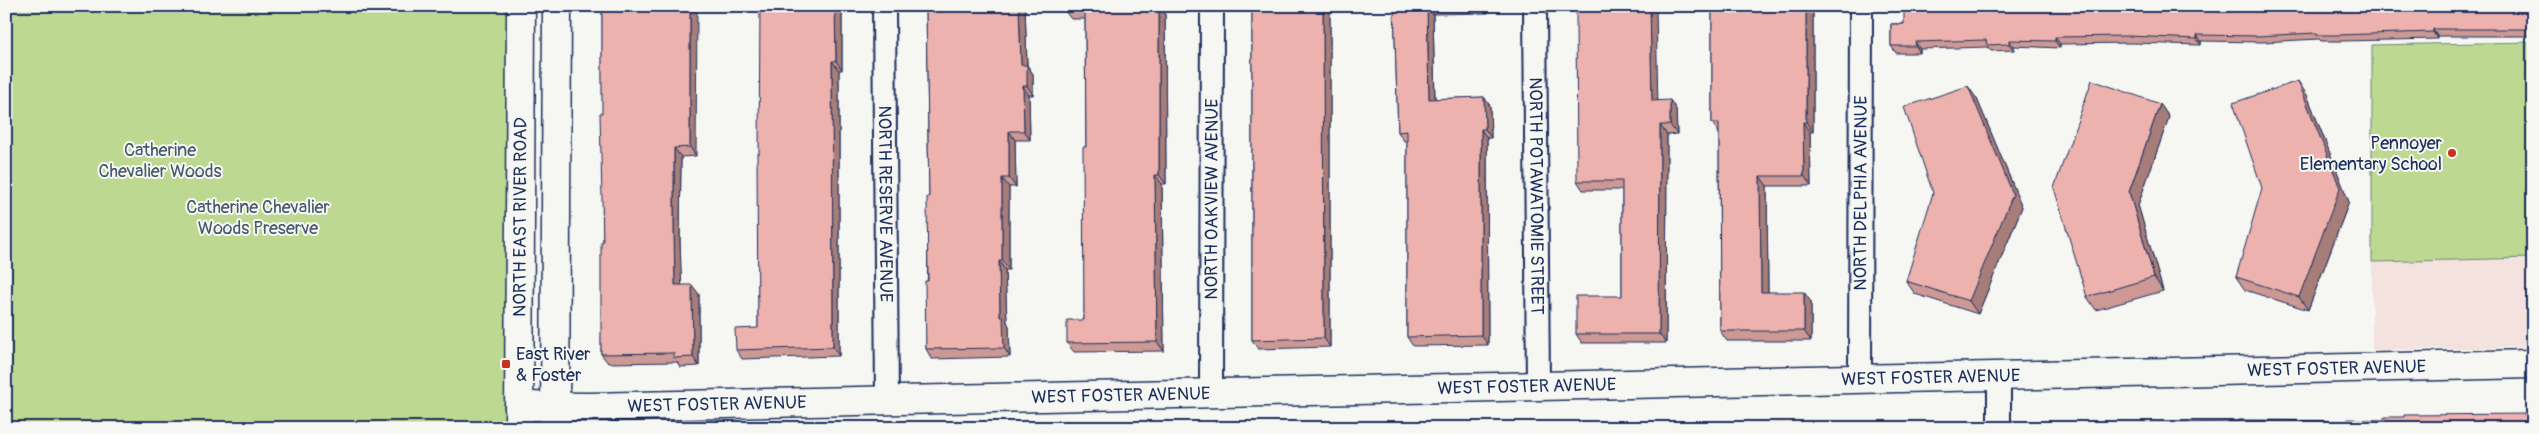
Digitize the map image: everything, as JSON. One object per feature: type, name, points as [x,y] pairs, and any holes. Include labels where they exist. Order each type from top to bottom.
[{"type":"street","name":"NORTH EAST RIVER ROAD","points":[[519,417],[521,6]]},
{"type":"street","name":"NORTH EAST RIVER ROAD","points":[[555,417],[557,6]]},
{"type":"street","name":"NORTH RESERVE AVENUE","points":[[884,6],[887,400]]},
{"type":"street","name":"NORTH OAKVIEW AVENUE","points":[[1211,393],[1212,6]]},
{"type":"street","name":"NORTH POTAWATOMIE STREET","points":[[1535,6],[1538,386]]},
{"type":"street","name":"NORTH DELPHIA AVENUE","points":[[1860,379],[1861,6]]},
{"type":"street","name":"WEST FOSTER AVENUE","points":[[519,417],[555,417],[887,400],[2533,364]]},
{"type":"street","points":[[1999,376],[1999,428]]},
{"type":"shaded area","name":"Pennoyer Elementary School","points":[[2533,42],[2533,347],[2372,350],[2372,45]]},
{"type":"shaded area","points":[[1968,420],[1968,428],[1729,428],[1729,421]]},
{"type":"green space","name":"Catherine Chevalier Woods","points":[[6,6],[509,6],[507,428],[6,428]]},
{"type":"green space","name":"Pennoyer Elementary School","points":[[2533,42],[2533,258],[2372,262],[2372,45]]},
{"type":"building","points":[[602,6],[690,6],[690,147],[674,148],[674,231],[675,285],[692,285],[693,357],[674,358],[674,353],[601,354],[601,242],[603,242],[600,113],[602,113]]},
{"type":"building","points":[[760,6],[835,6],[836,61],[832,61],[833,347],[736,350],[735,329],[758,328],[757,154],[759,154]]},
{"type":"building","points":[[926,6],[1019,6],[1021,65],[1027,65],[1027,86],[1023,86],[1024,131],[1009,131],[1009,178],[1002,178],[1002,261],[999,261],[1000,317],[1003,317],[1004,348],[926,349],[925,281],[928,281],[927,197],[929,197]]},
{"type":"building","points":[[1064,6],[1159,6],[1159,175],[1155,175],[1157,342],[1067,343],[1067,320],[1084,320],[1083,147],[1086,147],[1085,10],[1064,10]]},
{"type":"building","points":[[1252,6],[1323,6],[1324,338],[1252,340]]},
{"type":"building","points":[[1394,6],[1427,6],[1429,99],[1484,97],[1485,129],[1481,129],[1481,335],[1407,337],[1407,131],[1398,132]]},
{"type":"building","points":[[1576,6],[1650,6],[1652,101],[1670,100],[1670,125],[1660,125],[1659,334],[1576,334],[1576,296],[1622,296],[1622,181],[1577,181]]},
{"type":"building","points":[[1712,6],[1806,6],[1806,122],[1803,122],[1804,176],[1760,176],[1761,292],[1804,292],[1804,331],[1720,331],[1719,123],[1712,123]]},
{"type":"building","points":[[1904,6],[2533,6],[2533,29],[2433,29],[2433,32],[2337,35],[2316,35],[2316,33],[2257,36],[2197,35],[2197,39],[2128,36],[2055,37],[2055,41],[2009,40],[2009,44],[1987,45],[1986,40],[1915,42],[1916,46],[1891,46],[1891,24],[1904,24]]},
{"type":"building","points":[[2092,80],[2160,104],[2129,192],[2154,277],[2087,297],[2054,188]]},
{"type":"building","points":[[2298,81],[2340,188],[2299,297],[2236,277],[2262,188],[2233,103]]},
{"type":"building","points":[[1968,86],[2013,194],[1969,301],[1906,281],[1933,193],[1904,107]]},
{"type":"building","points":[[2533,414],[2533,428],[2042,428],[2042,425],[2239,422],[2239,420],[2348,421],[2348,419],[2384,420],[2384,417],[2404,417],[2404,415]]},
{"type":"place","name":"Pennoyer Elementary School","points":[[2452,153]]},
{"type":"place","name":"East River & Foster","points":[[506,364]]},
{"type":"park label","name":"Catherine Chevalier Woods Preserve","points":[[258,217]]}]
